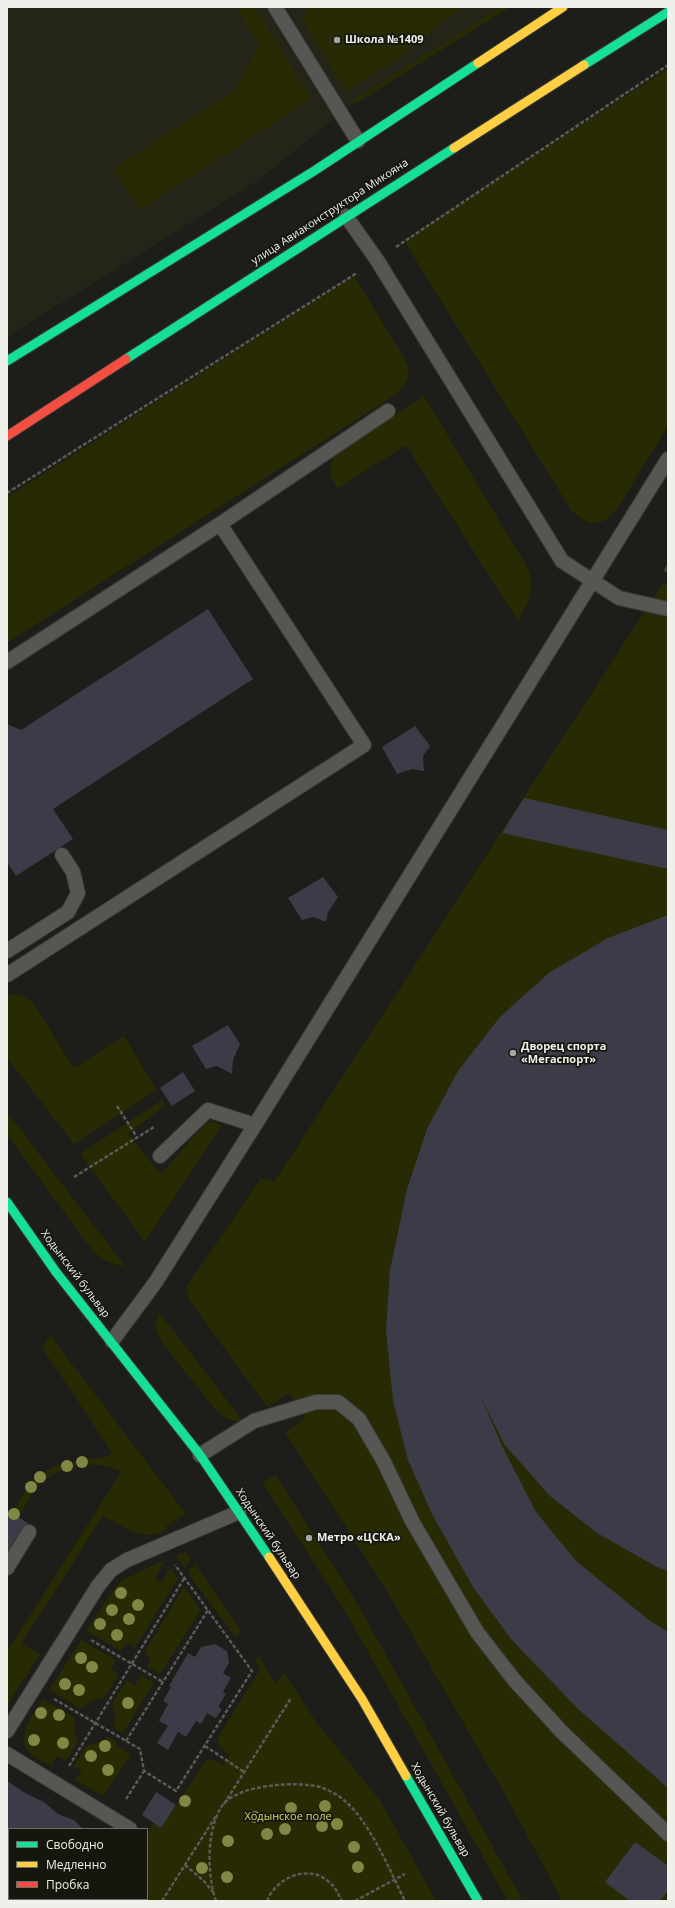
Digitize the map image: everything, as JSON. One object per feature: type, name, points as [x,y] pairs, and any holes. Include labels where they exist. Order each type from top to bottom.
[{"type":"street","points":[[7,361],[358,142],[563,7]]},
{"type":"street","name":"улица Авиаконструктора Микояна","points":[[7,436],[346,216],[668,12]]},
{"type":"street","name":"Ходынский бульвар","points":[[7,1202],[56,1272],[112,1341],[200,1455],[239,1512],[362,1699],[478,1901]]},
{"type":"lane","points":[[275,7],[358,142]]},
{"type":"lane","points":[[346,216],[377,260],[562,562],[593,580],[619,598],[668,609]]},
{"type":"lane","points":[[7,662],[220,524],[388,411]]},
{"type":"lane","points":[[112,1341],[155,1283],[255,1126],[668,459]]},
{"type":"lane","points":[[7,975],[364,745],[220,524]]},
{"type":"lane","points":[[7,951],[68,912],[78,893],[73,872],[62,856]]},
{"type":"lane","points":[[160,1156],[208,1110],[255,1126]]},
{"type":"lane","points":[[200,1455],[254,1422],[316,1402],[338,1402],[359,1419],[384,1462],[412,1521],[477,1632],[515,1681],[561,1731],[668,1834]]},
{"type":"lane","points":[[7,1731],[104,1577],[111,1570],[127,1560],[239,1512]]},
{"type":"lane","points":[[7,1568],[29,1532]]},
{"type":"lane","points":[[7,1754],[128,1828]]},
{"type":"path","points":[[7,493],[377,260],[668,64]]},
{"type":"path","points":[[117,1106],[137,1137]]},
{"type":"path","points":[[74,1177],[156,1126]]},
{"type":"path","points":[[144,1771],[176,1791],[252,1671],[162,1546]]},
{"type":"path","points":[[57,1784],[185,1577]]},
{"type":"path","points":[[126,1741],[208,1610]]},
{"type":"path","points":[[72,1628],[163,1682]]},
{"type":"path","points":[[34,1688],[140,1749],[144,1771],[114,1819]]},
{"type":"path","points":[[162,1901],[291,1698]]},
{"type":"path","points":[[205,1746],[244,1772]]},
{"type":"path","points":[[216,1901],[213,1892],[210,1863],[211,1844],[216,1820],[223,1806],[233,1798],[264,1787],[300,1784],[327,1790],[346,1802],[361,1820],[405,1901]]},
{"type":"path","points":[[185,1865],[204,1881],[213,1892]]},
{"type":"path","points":[[267,1901],[271,1891],[281,1882],[293,1876],[305,1873],[316,1875],[329,1881],[342,1901]]},
{"type":"path","points":[[355,1901],[405,1874]]},
{"type":"shaded area","points":[[7,7],[510,7],[341,113],[259,180],[7,337]]},
{"type":"green space","points":[[236,7],[255,7],[311,99],[140,210],[112,169],[235,90],[259,45]]},
{"type":"green space","name":"Школа №1409","points":[[307,7],[463,7],[390,64],[346,91],[306,26],[304,19]]},
{"type":"green space","points":[[501,7],[510,7],[360,101],[349,103]]},
{"type":"green space","points":[[668,68],[668,426],[617,509],[606,520],[595,523],[589,522],[577,516],[571,510],[404,241]]},
{"type":"green space","points":[[354,276],[408,364],[408,380],[398,393],[7,643],[7,497]]},
{"type":"green space","points":[[424,396],[529,570],[531,578],[530,597],[518,621],[406,445],[338,488],[330,475],[331,463],[336,453]]},
{"type":"green space","name":"Дворец спорта «Мегаспорт»","points":[[663,583],[668,584],[668,1901],[562,1901],[510,1803],[385,1588],[285,1432],[305,1418],[289,1393],[267,1407],[188,1298],[187,1286],[261,1178],[274,1182]]},
{"type":"green space","points":[[21,995],[32,1001],[74,1068],[124,1036],[157,1090],[74,1144],[7,1058],[7,996]]},
{"type":"green space","points":[[162,1100],[165,1105],[128,1134],[161,1174],[204,1125],[213,1122],[222,1125],[145,1242],[80,1154]]},
{"type":"green space","points":[[7,1112],[125,1266],[108,1262],[93,1251],[7,1135]]},
{"type":"green space","points":[[159,1312],[243,1421],[230,1420],[217,1411],[162,1343],[155,1328]]},
{"type":"green space","points":[[50,1335],[186,1514],[166,1526],[168,1529],[150,1535],[134,1532],[103,1516],[22,1643],[40,1654],[7,1706],[7,1651],[121,1472],[101,1465],[89,1465],[78,1466],[56,1473],[38,1485],[7,1535],[7,1521],[32,1480],[41,1473],[63,1463],[106,1457],[112,1453],[42,1348]]},
{"type":"green space","points":[[276,1475],[360,1608],[523,1901],[508,1901],[506,1898],[348,1616],[262,1482]]},
{"type":"green space","points":[[186,1552],[191,1559],[185,1568],[176,1556]]},
{"type":"green space","points":[[165,1560],[155,1579],[161,1583],[170,1568],[178,1578],[135,1648],[127,1643],[121,1651],[86,1631],[111,1593],[122,1580]]},
{"type":"green space","points":[[195,1564],[242,1632],[235,1637],[188,1573]]},
{"type":"green space","points":[[184,1587],[201,1610],[160,1674],[147,1666],[151,1658],[144,1653]]},
{"type":"green space","points":[[81,1640],[116,1660],[111,1669],[119,1674],[104,1698],[92,1701],[81,1709],[49,1690]]},
{"type":"green space","name":"Ходынское поле","points":[[259,1657],[276,1684],[284,1672],[316,1722],[380,1800],[436,1901],[103,1901],[148,1900],[148,1832],[154,1823],[161,1828],[206,1760],[212,1759],[224,1765],[230,1755],[219,1747],[217,1739],[260,1669],[255,1660]]},
{"type":"green space","points":[[141,1675],[154,1683],[123,1733],[114,1728],[115,1715],[112,1703],[127,1680],[135,1685]]},
{"type":"green space","points":[[43,1699],[75,1718],[74,1727],[78,1742],[66,1761],[57,1756],[51,1766],[37,1759],[30,1753],[24,1739],[27,1725]]},
{"type":"green space","points":[[108,1737],[117,1742],[116,1745],[131,1754],[103,1796],[75,1780],[82,1770],[74,1766],[86,1746],[100,1742]]},
{"type":"building","points":[[668,563],[668,572],[663,571]]},
{"type":"building","points":[[208,609],[253,679],[53,809],[73,839],[16,876],[7,862],[7,724],[21,730]]},
{"type":"building","points":[[415,726],[430,746],[423,756],[424,771],[412,769],[397,774],[382,747]]},
{"type":"building","points":[[524,798],[668,830],[668,869],[502,833]]},
{"type":"building","points":[[323,877],[338,897],[328,912],[326,922],[313,917],[302,920],[288,898]]},
{"type":"building","points":[[668,915],[668,1571],[655,1566],[597,1533],[550,1496],[504,1444],[481,1397],[502,1446],[536,1512],[576,1561],[650,1621],[668,1632],[668,1788],[577,1708],[511,1639],[473,1587],[432,1514],[408,1460],[393,1401],[386,1330],[390,1270],[407,1189],[427,1129],[458,1071],[500,1017],[550,972],[608,938]]},
{"type":"building","points":[[228,1025],[240,1044],[233,1060],[232,1074],[217,1066],[206,1069],[192,1046]]},
{"type":"building","points":[[183,1072],[195,1091],[172,1106],[160,1088]]},
{"type":"building","points":[[7,1510],[34,1527],[7,1569]]},
{"type":"building","points":[[215,1644],[227,1651],[229,1663],[223,1673],[231,1678],[223,1692],[226,1694],[218,1707],[222,1709],[216,1718],[207,1713],[201,1724],[196,1721],[186,1737],[178,1732],[168,1750],[157,1743],[168,1726],[159,1721],[168,1704],[163,1701],[171,1687],[169,1686],[188,1653],[195,1657],[201,1647]]},
{"type":"building","points":[[7,1781],[27,1794],[44,1802],[58,1814],[74,1820],[82,1828],[8,1828],[8,1900],[60,1900],[7,1901]]},
{"type":"building","points":[[156,1792],[176,1805],[161,1828],[142,1815]]},
{"type":"building","points":[[635,1842],[668,1866],[668,1891],[660,1901],[630,1901],[605,1882]]},
{"type":"traffic: fast","points":[[584,65],[668,12]]},
{"type":"traffic: fast","points":[[7,361],[314,171],[478,63]]},
{"type":"traffic: fast","points":[[126,359],[454,148]]},
{"type":"traffic: fast","points":[[7,1202],[56,1272],[200,1455],[269,1557]]},
{"type":"traffic: fast","points":[[406,1776],[478,1901]]},
{"type":"traffic: slow","points":[[478,63],[563,7]]},
{"type":"traffic: slow","points":[[454,148],[584,65]]},
{"type":"traffic: slow","points":[[269,1557],[362,1699],[406,1776]]},
{"type":"traffic: jam","points":[[7,436],[126,359]]},
{"type":"place","name":"Школа №1409","points":[[337,40]]},
{"type":"place","name":"Дворец спорта «Мегаспорт»","points":[[513,1053]]},
{"type":"place","name":"Метро «ЦСКА»","points":[[309,1538]]}]
